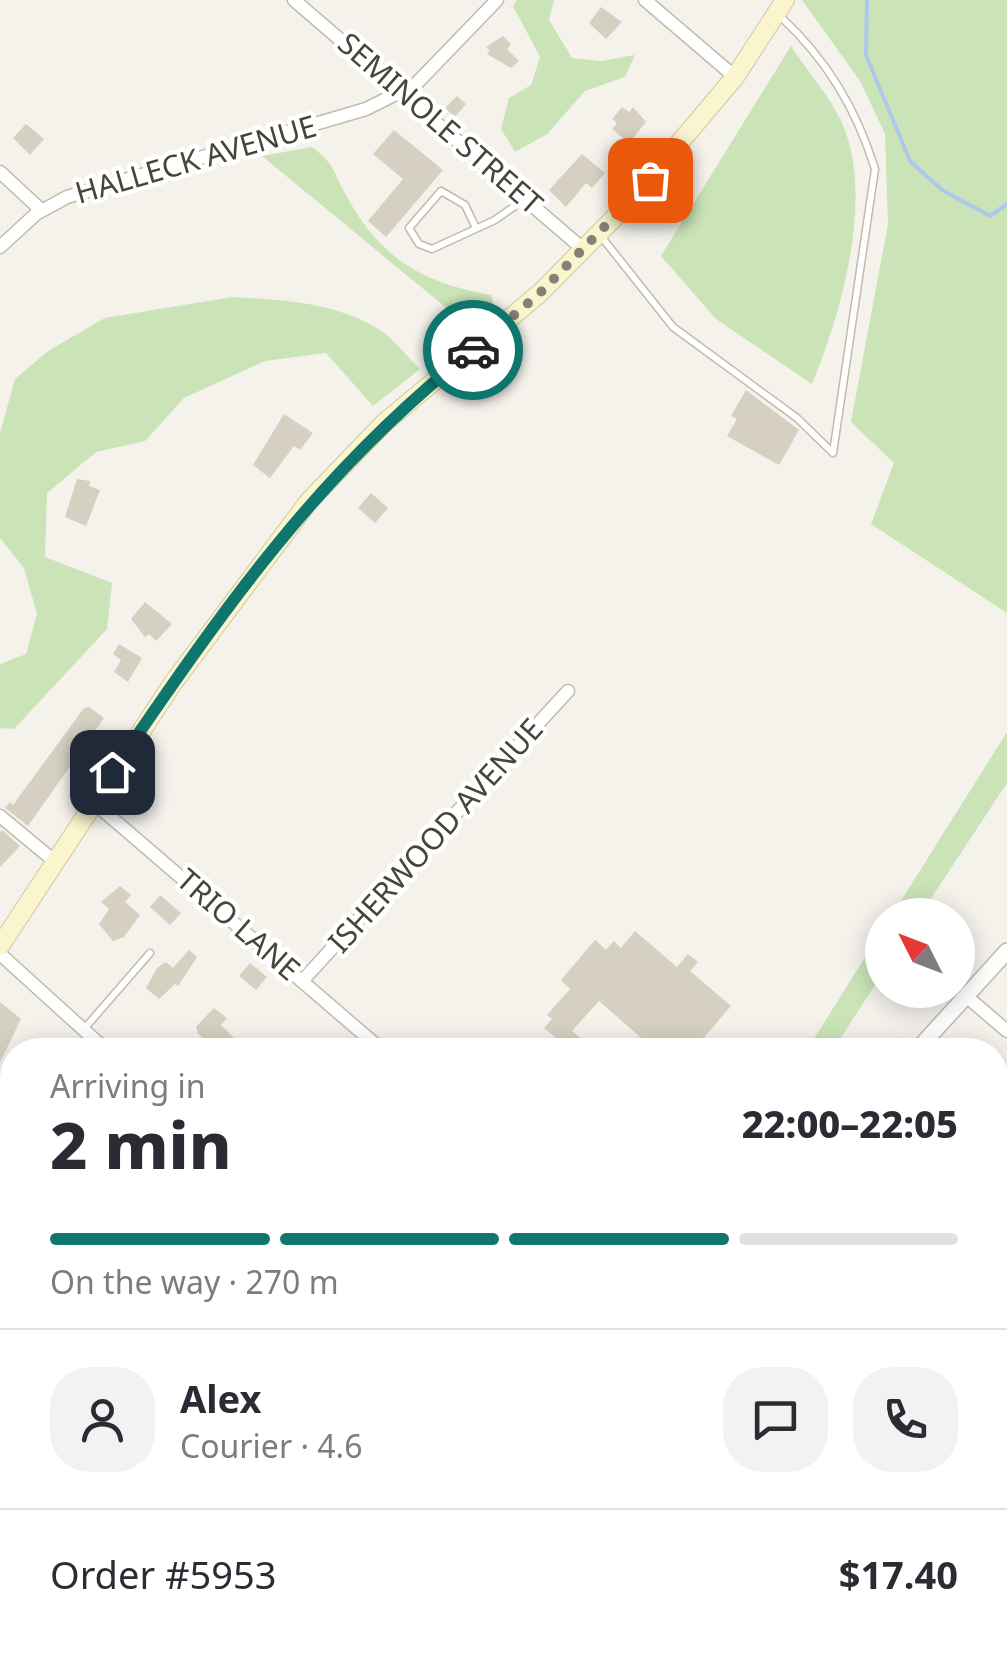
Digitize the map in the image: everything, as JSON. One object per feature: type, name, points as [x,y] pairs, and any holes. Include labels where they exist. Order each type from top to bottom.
[{"type":"main road","points":[[0,946],[92,801],[262,560],[310,501],[384,424],[512,318],[584,250],[735,77],[781,7]]},
{"type":"street","name":"SEMINOLE STREET","points":[[294,0],[584,250]]},
{"type":"street","name":"HALLECK AVENUE","points":[[0,247],[42,210],[115,181],[330,121],[402,92],[434,68],[497,0]]},
{"type":"street","points":[[645,0],[735,77]]},
{"type":"street","points":[[0,172],[42,210]]},
{"type":"street","name":"ISHERWOOD AVENUE","points":[[303,980],[568,691]]},
{"type":"street","name":"TRIO LANE","points":[[92,801],[368,1038]]},
{"type":"street","points":[[0,816],[53,860]]},
{"type":"street","points":[[975,986],[1007,951]]},
{"type":"street","points":[[0,954],[93,1038]]},
{"type":"street","points":[[975,1004],[1007,1031]]},
{"type":"street","points":[[928,1038],[955,1008]]},
{"type":"lane","points":[[599,234],[640,280],[673,327],[796,418],[833,454],[875,168],[865,136],[826,63],[781,7]]},
{"type":"lane","points":[[476,228],[465,205],[440,191],[408,228],[426,250],[476,228],[526,198]]},
{"type":"lane","points":[[84,1030],[150,953]]},
{"type":"green space","points":[[517,0],[554,0],[549,20],[572,58],[601,61],[635,55],[625,77],[585,91],[547,134],[515,152],[501,129],[509,98],[531,85],[540,57],[513,6]]},
{"type":"green space","points":[[802,0],[1007,0],[1007,613],[871,524],[894,463],[851,422],[888,224],[885,134],[860,81]]},
{"type":"green space","points":[[791,46],[842,123],[855,185],[855,219],[843,290],[812,384],[716,319],[661,256]]},
{"type":"green space","points":[[312,147],[330,165],[360,219],[390,252],[425,275],[491,295],[496,311],[472,329],[262,156]]},
{"type":"green space","points":[[232,297],[289,301],[345,313],[385,334],[420,369],[373,406],[326,353],[265,361],[184,398],[145,441],[96,452],[47,493],[45,557],[112,583],[107,629],[14,729],[0,728],[0,664],[26,654],[37,614],[24,568],[0,538],[0,433],[15,379],[48,351],[105,318]]},
{"type":"green space","points":[[1007,732],[1007,783],[931,898],[903,898]]},
{"type":"green space","points":[[865,957],[865,1000],[841,1038],[814,1038]]},
{"type":"building","points":[[601,7],[622,22],[606,39],[589,23]]},
{"type":"building","points":[[503,36],[511,44],[507,49],[519,61],[511,68],[487,54],[490,50],[486,47]]},
{"type":"building","points":[[457,96],[466,104],[455,117],[445,108]]},
{"type":"building","points":[[622,107],[629,112],[633,107],[646,122],[629,143],[612,129],[617,123],[612,119]]},
{"type":"building","points":[[26,124],[44,139],[30,155],[13,138]]},
{"type":"building","points":[[394,130],[443,170],[386,237],[368,221],[403,179],[373,154]]},
{"type":"building","points":[[582,154],[605,173],[592,188],[586,183],[566,207],[549,190]]},
{"type":"building","points":[[746,390],[799,430],[779,465],[727,436],[737,419],[731,416]]},
{"type":"building","points":[[284,414],[313,433],[300,450],[294,446],[270,478],[253,465]]},
{"type":"building","points":[[77,479],[90,481],[89,486],[100,490],[86,526],[65,517]]},
{"type":"building","points":[[371,493],[388,508],[375,523],[358,508]]},
{"type":"building","points":[[145,602],[172,624],[156,641],[149,634],[145,637],[131,619]]},
{"type":"building","points":[[119,644],[142,658],[128,682],[114,672],[121,660],[113,654]]},
{"type":"building","points":[[89,707],[104,718],[28,826],[5,808],[10,802],[13,805],[84,708]]},
{"type":"building","points":[[0,832],[20,846],[0,867]]},
{"type":"building","points":[[120,886],[131,895],[125,902],[140,915],[124,937],[113,941],[99,924],[109,909],[101,902]]},
{"type":"building","points":[[160,895],[181,913],[170,925],[150,907]]},
{"type":"building","points":[[635,931],[677,967],[688,954],[698,962],[690,971],[731,1006],[703,1038],[641,1038],[599,1001],[572,1031],[580,1038],[554,1038],[544,1028],[552,1019],[547,1015],[570,989],[561,980],[595,940],[606,950],[614,941],[621,948]]},
{"type":"building","points":[[189,950],[197,957],[178,986],[175,984],[159,999],[146,988],[157,968],[166,962],[173,968]]},
{"type":"building","points":[[250,963],[267,977],[256,990],[239,976]]},
{"type":"building","points":[[0,1002],[21,1019],[12,1038],[0,1038]]},
{"type":"building","points":[[214,1008],[227,1018],[221,1025],[234,1038],[203,1038],[196,1027]]},
{"type":"waterway","points":[[867,0],[866,55],[910,161],[942,190],[990,216],[1007,204]]},
{"type":"way so far","points":[[473,350],[540,293],[650,180]]},
{"type":"route","points":[[112,772],[262,560],[310,501],[384,424],[473,350]]}]
